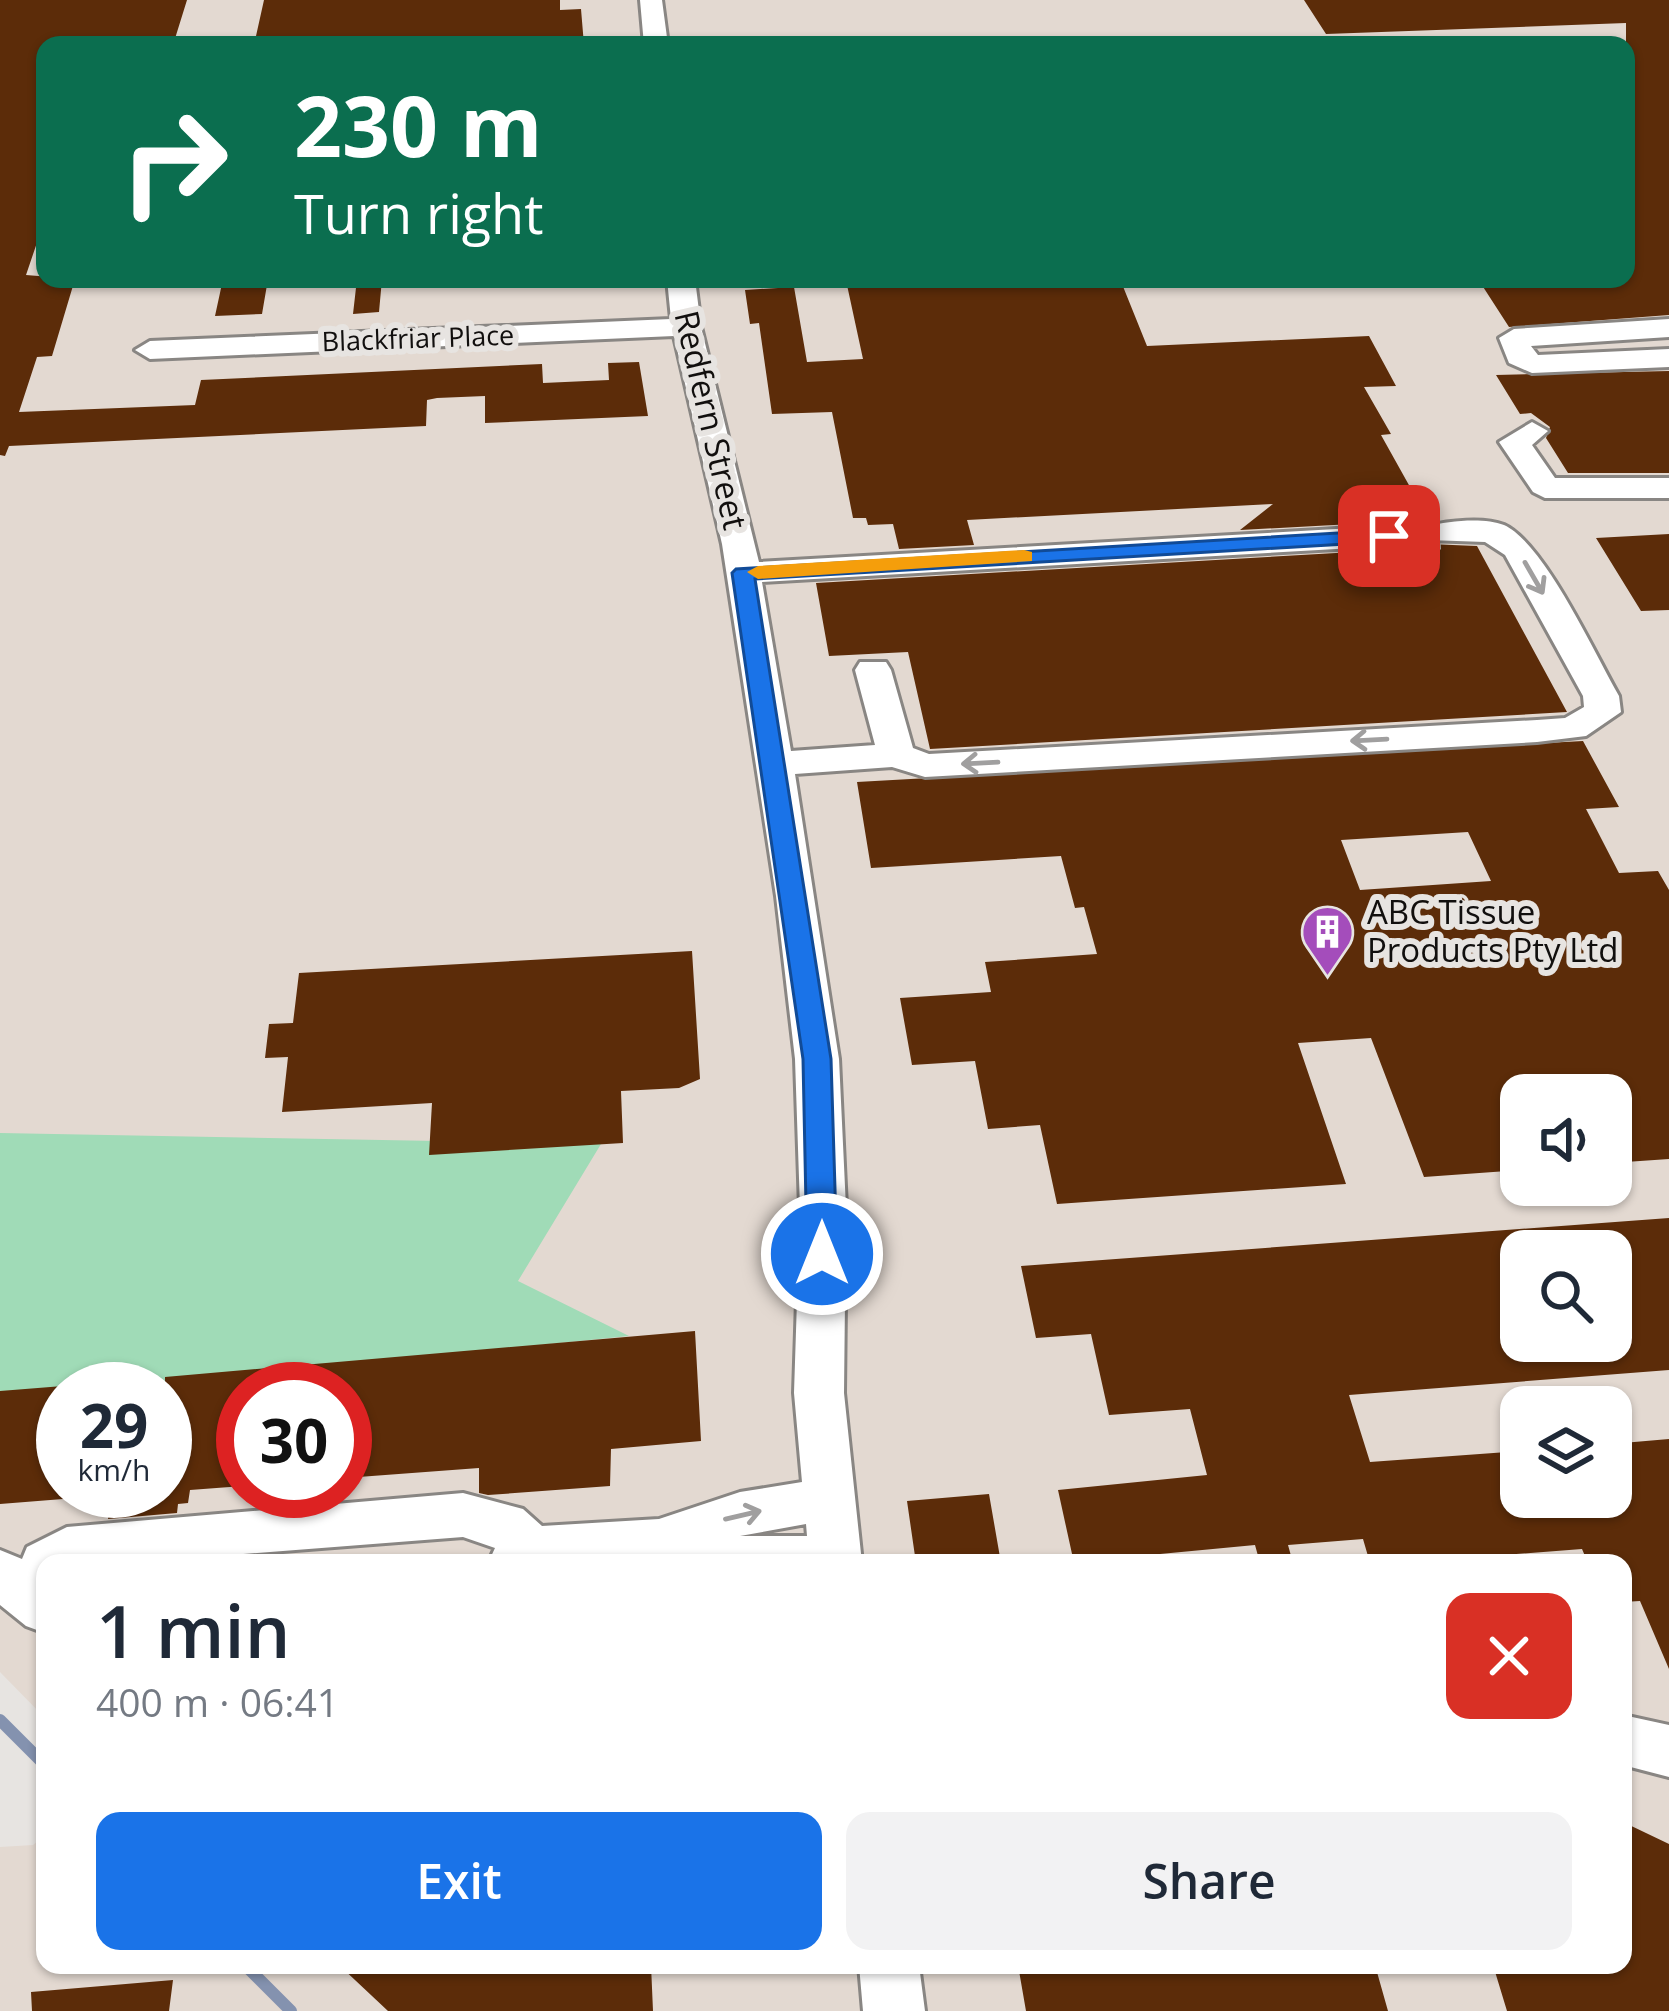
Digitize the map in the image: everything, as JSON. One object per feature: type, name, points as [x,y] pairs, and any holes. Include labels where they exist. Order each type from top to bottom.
[{"type":"street","points":[[651,0],[655,36]]},
{"type":"street","name":"Redfern Street","points":[[682,288],[686,327],[743,573],[817,1059],[823,1208],[819,1393],[835,1554]]},
{"type":"street","name":"Blackfriar Place","points":[[150,350],[686,327]]},
{"type":"street","points":[[1669,328],[1514,338],[1520,357],[1532,364],[1669,358]]},
{"type":"street","points":[[1532,431],[1515,442],[1544,485],[1556,491],[1669,488]]},
{"type":"street","points":[[775,764],[896,755],[925,766],[1537,731],[1573,728],[1603,712],[1601,696],[1518,549],[1492,532],[1440,533]]},
{"type":"street","points":[[743,573],[1389,536]]},
{"type":"street","points":[[873,670],[896,755]]},
{"type":"street","points":[[540,1554],[659,1540],[740,1514],[830,1499]]},
{"type":"street","points":[[61,1554],[67,1549],[128,1541],[463,1515],[505,1524],[522,1554]]},
{"type":"street","points":[[659,1540],[715,1554]]},
{"type":"street","points":[[1632,1742],[1669,1751]]},
{"type":"street","points":[[890,1974],[894,2011]]},
{"type":"shaded area","points":[[0,0],[1669,0],[1669,2011],[0,2011],[0,1847],[36,1842],[36,1974],[1632,1974],[1632,1554],[36,1554],[36,1709],[0,1672]]},
{"type":"green space","points":[[0,1133],[601,1144],[518,1281],[629,1336],[372,1362],[216,1362],[216,1378],[192,1380],[192,1362],[36,1362],[36,1394],[0,1400]]},
{"type":"building","points":[[0,0],[187,0],[176,36],[36,36],[36,246],[26,275],[36,276],[36,288],[72,288],[52,356],[37,357],[19,412],[195,405],[201,380],[542,364],[543,383],[609,380],[608,363],[639,362],[648,416],[485,423],[485,396],[437,398],[427,400],[426,426],[9,446],[5,456],[0,455]]},
{"type":"building","points":[[264,0],[560,0],[560,10],[581,9],[583,36],[256,36]]},
{"type":"building","points":[[1304,0],[1669,0],[1669,315],[1509,327],[1484,288],[1635,288],[1635,36],[1626,36],[1626,23],[1326,34]]},
{"type":"building","points":[[221,288],[266,288],[262,314],[215,316]]},
{"type":"building","points":[[356,288],[381,288],[379,312],[353,314]]},
{"type":"building","points":[[794,288],[807,362],[863,359],[848,288],[1124,288],[1147,346],[1369,336],[1396,386],[1364,387],[1391,434],[1381,435],[1429,521],[1419,536],[1428,544],[1477,546],[1567,712],[930,749],[908,652],[829,656],[816,583],[1389,550],[1410,538],[1389,522],[1240,530],[1273,504],[967,520],[974,545],[899,549],[893,524],[868,525],[866,518],[853,518],[832,412],[772,414],[759,323],[750,324],[745,290]]},
{"type":"building","points":[[1669,371],[1669,473],[1568,473],[1546,438],[1550,427],[1531,413],[1520,414],[1496,375]]},
{"type":"building","points":[[1669,534],[1669,610],[1641,611],[1596,538]]},
{"type":"building","name":"ABC Tissue Products Pty Ltd","points":[[1583,741],[1619,807],[1586,809],[1619,873],[1658,871],[1669,890],[1669,1159],[1632,1162],[1632,1074],[1500,1074],[1500,1172],[1424,1177],[1371,1038],[1298,1043],[1346,1184],[1057,1204],[1040,1125],[988,1129],[975,1061],[912,1065],[900,998],[991,992],[985,962],[1097,954],[1084,907],[1075,908],[1061,856],[871,868],[857,782]],"holes":[[[1468,832],[1491,881],[1360,890],[1341,840]]]},
{"type":"building","points":[[692,951],[700,1079],[679,1088],[621,1091],[623,1143],[429,1155],[432,1103],[282,1112],[288,1057],[265,1058],[269,1024],[293,1023],[299,973]]},
{"type":"building","points":[[1669,1218],[1669,1370],[1349,1395],[1370,1462],[1500,1453],[1500,1518],[1632,1518],[1632,1442],[1669,1439],[1669,1669],[1640,1601],[1632,1601],[1632,1554],[1584,1554],[1582,1549],[1367,1554],[1363,1539],[1288,1545],[1290,1554],[1258,1554],[1255,1545],[1160,1554],[1072,1554],[1058,1490],[1207,1475],[1190,1409],[1109,1415],[1091,1334],[1036,1338],[1021,1266],[1500,1231],[1500,1362],[1632,1362],[1632,1230],[1507,1230]]},
{"type":"building","points":[[695,1331],[701,1441],[611,1449],[610,1486],[488,1495],[479,1493],[479,1468],[372,1476],[372,1362],[338,1362]]},
{"type":"building","points":[[216,1373],[216,1488],[192,1490],[192,1375]]},
{"type":"building","points":[[36,1388],[36,1501],[0,1504],[0,1391]]},
{"type":"building","points":[[989,1494],[999,1554],[915,1554],[907,1501]]},
{"type":"building","points":[[1632,1826],[1669,1844],[1669,2011],[1507,2011],[1496,1974],[1632,1974]]},
{"type":"building","points":[[349,1974],[651,1974],[653,2011],[388,2011]]},
{"type":"building","points":[[1020,1974],[1378,1974],[1388,2011],[1026,2011]]},
{"type":"building","points":[[173,1980],[169,2011],[32,2011],[31,1992]]},
{"type":"waterway","points":[[0,1720],[36,1756]]},
{"type":"waterway","points":[[254,1974],[291,2011]]},
{"type":"tunnel","points":[[1389,536],[1440,533]]},
{"type":"slow traffic","points":[[758,572],[1024,556]]},
{"type":"place","name":"ABC Tissue Products Pty Ltd","points":[[1328,977]]},
{"type":"route","points":[[822,1254],[817,1059],[796,896],[743,573],[1389,536]]}]
